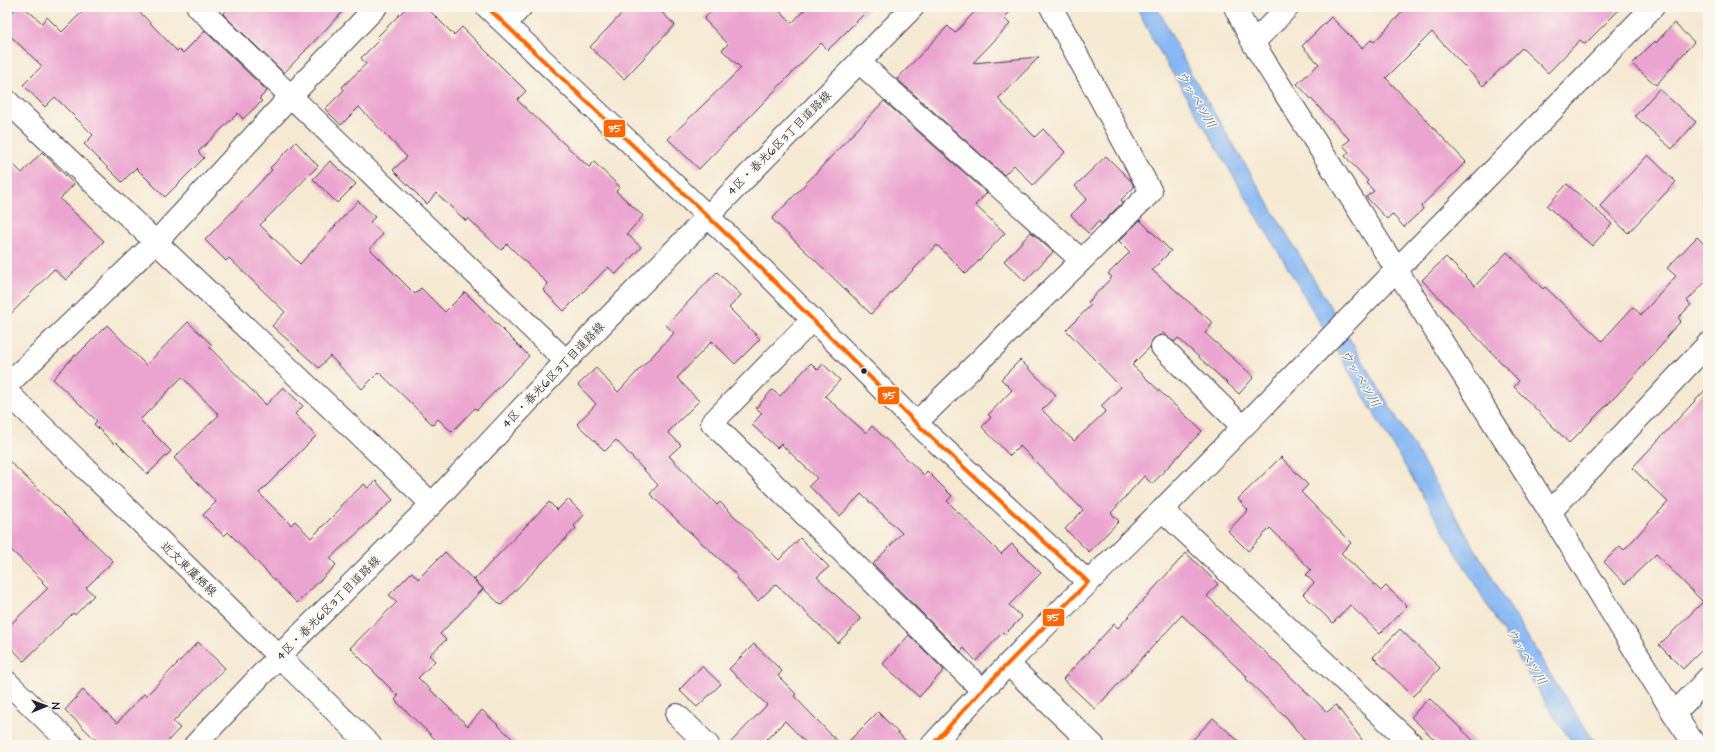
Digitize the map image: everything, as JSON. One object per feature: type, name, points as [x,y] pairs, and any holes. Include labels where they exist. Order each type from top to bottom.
[{"type":"street","points":[[198,7],[566,361]]},
{"type":"street","points":[[7,385],[157,242],[291,96],[376,7]]},
{"type":"street","points":[[487,7],[707,216],[916,423],[1088,582]]},
{"type":"street","points":[[505,24],[521,7]]},
{"type":"street","name":"4区・春光6区3丁目道路線","points":[[195,745],[279,656],[432,504],[566,361],[707,216],[913,7]]},
{"type":"street","points":[[916,423],[1151,192],[1051,7]]},
{"type":"street","points":[[1234,7],[1253,43],[1550,512],[1674,714],[1695,745]]},
{"type":"street","points":[[1253,43],[1288,7]]},
{"type":"street","points":[[932,745],[982,690],[1088,582],[1162,510],[1652,7]]},
{"type":"street","points":[[859,62],[1081,260]]},
{"type":"street","points":[[7,101],[432,504]]},
{"type":"street","points":[[812,320],[712,423],[982,690]]},
{"type":"street","points":[[1550,512],[1708,344]]},
{"type":"street","points":[[1162,348],[1243,427]]},
{"type":"street","name":"近文東鷹栖線","points":[[7,392],[370,745]]},
{"type":"street","points":[[1162,510],[1413,745]]},
{"type":"street","points":[[1008,664],[1093,745]]},
{"type":"street","points":[[1674,714],[1708,678]]},
{"type":"street","points":[[7,682],[72,745]]},
{"type":"street","points":[[677,715],[708,745]]},
{"type":"water","name":"ウッペツ川","points":[[1136,7],[1157,7],[1191,74],[1559,689],[1597,745],[1574,745],[1547,706],[1154,42]]},
{"type":"building","points":[[17,7],[24,7],[42,23],[47,17],[62,32],[87,7],[135,7],[177,51],[179,49],[183,53],[205,31],[267,91],[259,99],[262,101],[243,119],[238,113],[198,152],[204,158],[165,197],[136,168],[122,182],[84,144],[93,135],[55,97],[45,107],[23,85],[42,66],[7,33],[7,18]]},
{"type":"building","points":[[230,7],[347,7],[284,73],[223,14]]},
{"type":"building","points":[[407,7],[426,7],[454,35],[462,27],[526,91],[517,100],[589,167],[594,162],[620,187],[616,191],[643,216],[627,234],[641,247],[616,274],[608,267],[564,311],[543,290],[548,284],[507,244],[501,250],[468,218],[466,221],[436,193],[427,204],[393,170],[407,157],[359,107],[341,125],[325,109],[344,90],[342,87],[366,64],[361,58],[379,40],[377,37]]},
{"type":"building","points":[[628,7],[656,7],[675,25],[624,79],[590,47]]},
{"type":"building","points":[[715,7],[775,7],[792,23],[807,7],[871,7],[828,50],[821,43],[699,169],[668,139],[741,68],[722,50],[728,44],[704,19]]},
{"type":"building","points":[[979,7],[1015,7],[1004,18],[1010,24],[973,63],[1039,57],[998,99],[1035,137],[1043,129],[1065,152],[1033,185],[1014,165],[1004,175],[897,79],[948,26],[955,33]]},
{"type":"building","points":[[1407,7],[1622,7],[1585,44],[1580,40],[1548,73],[1522,48],[1483,86],[1432,32],[1386,78],[1466,162],[1421,206],[1423,209],[1404,227],[1392,214],[1387,219],[1366,197],[1374,191],[1366,183],[1368,181],[1345,156],[1349,152],[1343,145],[1350,140],[1297,84],[1319,64],[1302,46],[1331,17],[1362,48],[1371,40],[1374,42]]},
{"type":"building","points":[[1674,23],[1694,42],[1656,85],[1632,64],[1655,41],[1656,43]]},
{"type":"building","points":[[1659,89],[1696,122],[1672,149],[1635,116]]},
{"type":"building","points":[[884,101],[987,193],[975,205],[1005,233],[966,274],[937,245],[871,314],[772,219]]},
{"type":"building","points":[[296,142],[318,166],[260,225],[300,264],[358,201],[375,217],[370,222],[383,234],[370,249],[415,294],[421,288],[445,312],[465,292],[529,356],[477,410],[475,408],[452,432],[438,419],[433,425],[379,372],[362,389],[330,356],[319,368],[272,326],[285,312],[229,258],[226,261],[205,240],[272,170],[270,168]]},
{"type":"building","points":[[42,152],[74,184],[60,199],[104,241],[66,280],[54,269],[7,318],[7,158],[22,173]]},
{"type":"building","points":[[1648,155],[1676,182],[1628,233],[1600,206]]},
{"type":"building","points":[[1106,156],[1132,182],[1134,187],[1121,200],[1123,202],[1101,224],[1099,221],[1088,233],[1071,215],[1087,199],[1075,186]]},
{"type":"building","points":[[330,161],[356,184],[337,203],[313,179]]},
{"type":"building","points":[[1567,184],[1612,224],[1592,246],[1547,206]]},
{"type":"building","points":[[1140,220],[1171,251],[1152,270],[1213,323],[1205,333],[1254,377],[1239,394],[1178,338],[1174,342],[1163,333],[1153,339],[1150,347],[1132,365],[1202,431],[1152,484],[1144,476],[1111,513],[1119,521],[1089,552],[1065,529],[1083,510],[1020,446],[1010,456],[982,427],[991,417],[988,415],[1012,390],[1001,379],[1020,360],[1056,395],[1042,410],[1074,441],[1106,411],[1101,406],[1121,387],[1066,330],[1091,305],[1088,302],[1112,277],[1108,274],[1130,252],[1119,241]]},
{"type":"building","points":[[1031,232],[1053,252],[1025,281],[1004,261]]},
{"type":"building","points":[[1697,237],[1708,248],[1708,279],[1687,301],[1691,305],[1678,318],[1681,321],[1666,337],[1667,339],[1617,395],[1569,443],[1514,387],[1519,381],[1422,280],[1446,257],[1475,286],[1507,252],[1543,289],[1545,287],[1602,341],[1633,307],[1641,315],[1676,276],[1667,268]]},
{"type":"building","points":[[717,272],[741,295],[729,308],[760,339],[735,364],[712,341],[677,378],[699,401],[668,432],[681,445],[669,456],[717,505],[720,502],[779,560],[800,538],[829,567],[817,577],[861,619],[838,643],[776,584],[758,601],[736,578],[738,576],[650,494],[658,485],[616,440],[605,451],[577,424],[596,404],[578,385],[596,368],[618,392],[674,333],[666,325]]},
{"type":"building","points":[[188,322],[212,345],[209,347],[266,405],[283,387],[303,406],[295,414],[316,436],[259,493],[291,525],[295,521],[311,538],[341,508],[340,506],[364,484],[368,488],[376,481],[393,500],[330,558],[336,565],[297,603],[228,532],[224,536],[203,515],[216,502],[174,458],[219,415],[182,377],[140,420],[171,451],[148,474],[116,442],[114,444],[94,424],[97,421],[53,379],[75,355],[76,356],[107,325],[146,365]]},
{"type":"building","points":[[811,363],[818,370],[823,364],[840,380],[825,396],[866,433],[872,426],[924,475],[927,471],[952,496],[947,501],[1001,554],[1012,544],[1041,573],[1009,605],[1022,617],[1005,634],[1003,632],[976,661],[964,648],[961,652],[873,564],[902,533],[861,494],[840,516],[809,486],[817,478],[781,444],[777,448],[752,425],[762,413],[756,408],[772,390],[780,396]]},
{"type":"building","points":[[1708,387],[1708,644],[1683,669],[1659,645],[1703,602],[1656,554],[1625,584],[1604,562],[1620,546],[1624,550],[1668,502],[1632,468]]},
{"type":"building","points":[[1281,457],[1308,485],[1301,492],[1351,543],[1341,553],[1381,591],[1386,586],[1407,606],[1380,634],[1350,605],[1333,623],[1303,594],[1314,583],[1306,575],[1311,570],[1270,528],[1248,551],[1228,531],[1248,510],[1238,499]]},
{"type":"building","points":[[7,459],[113,561],[86,588],[94,595],[75,615],[73,613],[24,661],[7,643],[7,628],[48,588],[42,582],[43,581],[7,546]]},
{"type":"building","points":[[568,499],[584,515],[574,526],[576,528],[501,605],[474,580],[549,502],[557,510]]},
{"type":"building","points":[[445,552],[483,589],[440,634],[446,640],[429,655],[435,661],[418,678],[468,726],[482,710],[519,745],[441,745],[395,700],[398,696],[350,648],[397,602],[389,595],[412,572],[418,579]]},
{"type":"building","points":[[1186,553],[1218,584],[1207,596],[1327,712],[1336,705],[1366,745],[1308,745],[1288,719],[1246,679],[1247,677],[1182,615],[1095,709],[1063,679],[1114,624],[1118,628]]},
{"type":"building","points":[[1400,629],[1440,668],[1413,696],[1373,657]]},
{"type":"building","points":[[909,635],[944,670],[919,697],[883,664]]},
{"type":"building","points":[[198,642],[225,668],[173,722],[180,728],[164,745],[95,745],[98,742],[65,710],[83,690],[117,723],[144,694],[146,696]]},
{"type":"building","points":[[754,644],[782,671],[778,676],[796,694],[794,696],[841,745],[808,745],[785,721],[761,745],[728,745],[767,705],[729,669]]},
{"type":"building","points":[[702,666],[721,684],[697,707],[679,690]]},
{"type":"building","points":[[1429,698],[1478,745],[1440,745],[1411,717]]},
{"type":"building","points":[[878,712],[910,745],[845,745]]},
{"type":"building","points":[[1213,718],[1243,745],[1188,745]]},
{"type":"transit line","name":"35","points":[[487,7],[740,247],[916,423],[1088,582],[982,690],[932,745]]}]
